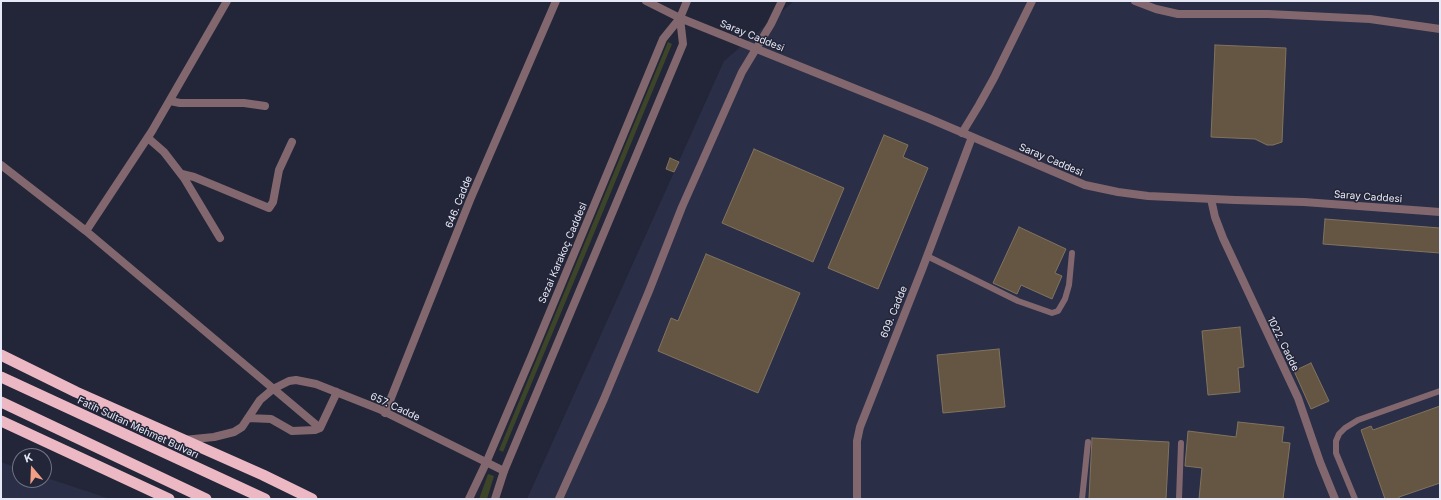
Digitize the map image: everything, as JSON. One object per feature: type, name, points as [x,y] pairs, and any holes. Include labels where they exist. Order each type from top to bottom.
[{"type":"highway","points":[[1,355],[76,392],[312,499]]},
{"type":"highway","name":"Fatih Sultan Mehmet Bulvarı","points":[[1,377],[265,499]]},
{"type":"highway","points":[[1,402],[206,499]]},
{"type":"highway","points":[[1,421],[169,499]]},
{"type":"street","points":[[86,231],[148,138],[227,1]]},
{"type":"street","name":"646. Cadde","points":[[385,413],[470,200],[556,1]]},
{"type":"street","name":"Saray Caddesi","points":[[646,1],[680,18],[972,137],[1085,185],[1118,192],[1148,196],[1304,202],[1440,212]]},
{"type":"street","name":"Sezai Karakoç Caddesi","points":[[469,499],[486,463],[663,39],[680,18],[687,1]]},
{"type":"street","points":[[560,499],[604,399],[682,208],[742,72],[782,1]]},
{"type":"street","points":[[962,133],[994,78],[1032,1]]},
{"type":"street","points":[[1135,1],[1156,9],[1178,14],[1268,14],[1370,19],[1440,29]]},
{"type":"street","name":"Sezai Karakoç Caddesi","points":[[495,499],[504,471],[683,44],[680,18]]},
{"type":"street","points":[[170,101],[180,103],[244,103],[265,106]]},
{"type":"street","name":"609. Cadde","points":[[857,499],[856,441],[860,427],[972,137]]},
{"type":"street","points":[[148,138],[164,152],[182,174],[220,238]]},
{"type":"street","points":[[182,174],[194,177],[269,208],[273,202],[280,170],[292,142]]},
{"type":"street","points":[[1,165],[86,231],[320,428]]},
{"type":"street","name":"1022. Cadde","points":[[1211,199],[1215,217],[1223,238],[1298,398],[1320,462],[1335,499]]},
{"type":"street","name":"657. Cadde","points":[[183,440],[230,434],[242,427],[260,400],[273,389],[289,381],[296,380],[316,384],[385,413],[504,471]]},
{"type":"street","points":[[248,418],[271,419],[292,431],[315,430],[320,428],[336,392]]},
{"type":"lane","points":[[927,256],[1018,300],[1052,313],[1058,311],[1065,299],[1069,285],[1072,253]]},
{"type":"lane","points":[[1355,499],[1336,453],[1336,441],[1339,434],[1345,428],[1358,420],[1440,391]]},
{"type":"lane","points":[[1082,499],[1088,442]]},
{"type":"lane","points":[[1179,499],[1181,443]]},
{"type":"shaded area","points":[[794,1],[1440,1],[1440,499],[527,499],[724,61]]},
{"type":"shaded area","points":[[1,462],[12,466],[12,488],[52,488],[52,480],[110,499],[1,499]]},
{"type":"green space","points":[[668,42],[672,44],[503,452],[499,450]]},
{"type":"green space","points":[[488,474],[494,476],[487,499],[479,499]]},
{"type":"building","points":[[1215,45],[1286,48],[1282,142],[1267,145],[1255,139],[1211,137]]},
{"type":"building","points":[[884,135],[908,145],[903,157],[928,168],[878,289],[828,268]]},
{"type":"building","points":[[754,149],[844,188],[813,262],[722,223]]},
{"type":"building","points":[[670,158],[679,162],[674,172],[666,169]]},
{"type":"building","points":[[1325,219],[1440,228],[1440,253],[1323,244]]},
{"type":"building","points":[[1019,227],[1066,249],[1055,273],[1062,276],[1052,299],[1021,285],[1017,294],[993,283]]},
{"type":"building","points":[[706,254],[800,293],[758,393],[658,351],[671,318],[678,321]]},
{"type":"building","points":[[1240,327],[1244,367],[1238,368],[1240,392],[1208,395],[1202,331]]},
{"type":"building","points":[[999,349],[1005,407],[943,413],[937,355]]},
{"type":"building","points":[[1311,363],[1329,401],[1311,409],[1294,371]]},
{"type":"building","points":[[1440,406],[1440,483],[1399,497],[1399,499],[1385,499],[1361,430],[1371,426],[1373,430]]},
{"type":"building","points":[[1238,422],[1284,427],[1282,442],[1290,443],[1283,499],[1199,499],[1202,468],[1185,466],[1188,431],[1236,437]]},
{"type":"building","points":[[1092,438],[1169,442],[1166,499],[1089,499]]}]
